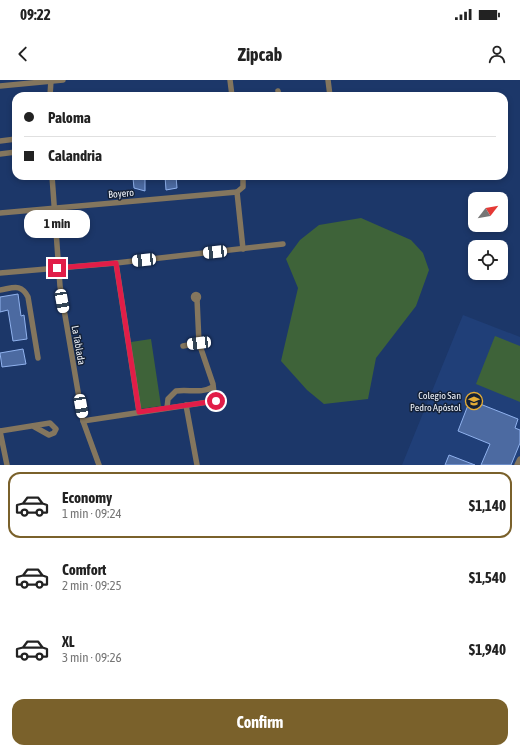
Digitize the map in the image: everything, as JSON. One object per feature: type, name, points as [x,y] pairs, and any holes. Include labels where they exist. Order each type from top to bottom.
[{"type":"street","points":[[0,86],[63,80]]},
{"type":"street","points":[[230,80],[232,92]]},
{"type":"street","points":[[328,80],[330,92]]},
{"type":"street","points":[[50,92],[51,81]]},
{"type":"street","points":[[0,141],[12,140]]},
{"type":"street","points":[[0,154],[12,152]]},
{"type":"street","name":"La Tablada","points":[[52,180],[57,268],[84,421],[99,465]]},
{"type":"street","points":[[243,180],[242,187],[236,192],[243,249]]},
{"type":"street","name":"Boyero","points":[[0,213],[236,192]]},
{"type":"street","points":[[0,273],[116,263],[283,244]]},
{"type":"street","points":[[116,263],[139,412]]},
{"type":"street","points":[[0,290],[20,288],[24,290],[28,297],[38,358]]},
{"type":"street","points":[[84,421],[216,401],[199,343],[197,299]]},
{"type":"street","points":[[183,346],[199,343]]},
{"type":"street","points":[[167,408],[168,399],[176,391],[191,392],[208,390],[213,387]]},
{"type":"street","points":[[170,396],[174,407]]},
{"type":"street","points":[[186,406],[197,465]]},
{"type":"street","points":[[7,465],[0,431],[33,426]]},
{"type":"street","points":[[517,465],[520,459]]},
{"type":"shaded area","name":"Colegio San Pedro Apóstol","points":[[463,315],[520,337],[520,465],[402,465]]},
{"type":"green space","points":[[361,218],[411,240],[423,253],[429,270],[416,306],[376,358],[368,399],[324,404],[307,390],[281,361],[298,288],[286,259],[300,240],[319,225]]},
{"type":"green space","points":[[495,336],[520,346],[520,402],[476,384]]},
{"type":"green space","points":[[151,339],[161,406],[140,409],[131,342]]},
{"type":"building","points":[[133,180],[145,180],[145,191],[134,188]]},
{"type":"building","points":[[165,180],[176,180],[177,188],[166,190]]},
{"type":"building","points":[[18,294],[21,316],[24,315],[27,339],[13,341],[8,310],[0,312],[0,297]]},
{"type":"building","points":[[23,349],[26,364],[2,367],[0,353]]},
{"type":"building","points":[[470,400],[518,419],[515,428],[520,430],[520,443],[511,465],[481,465],[490,444],[458,431]]},
{"type":"building","points":[[449,455],[475,465],[445,465]]},
{"type":"place","name":"Colegio San Pedro Apóstol","points":[[474,401]]},
{"type":"route","points":[[57,268],[116,263],[139,412],[216,401]]}]
